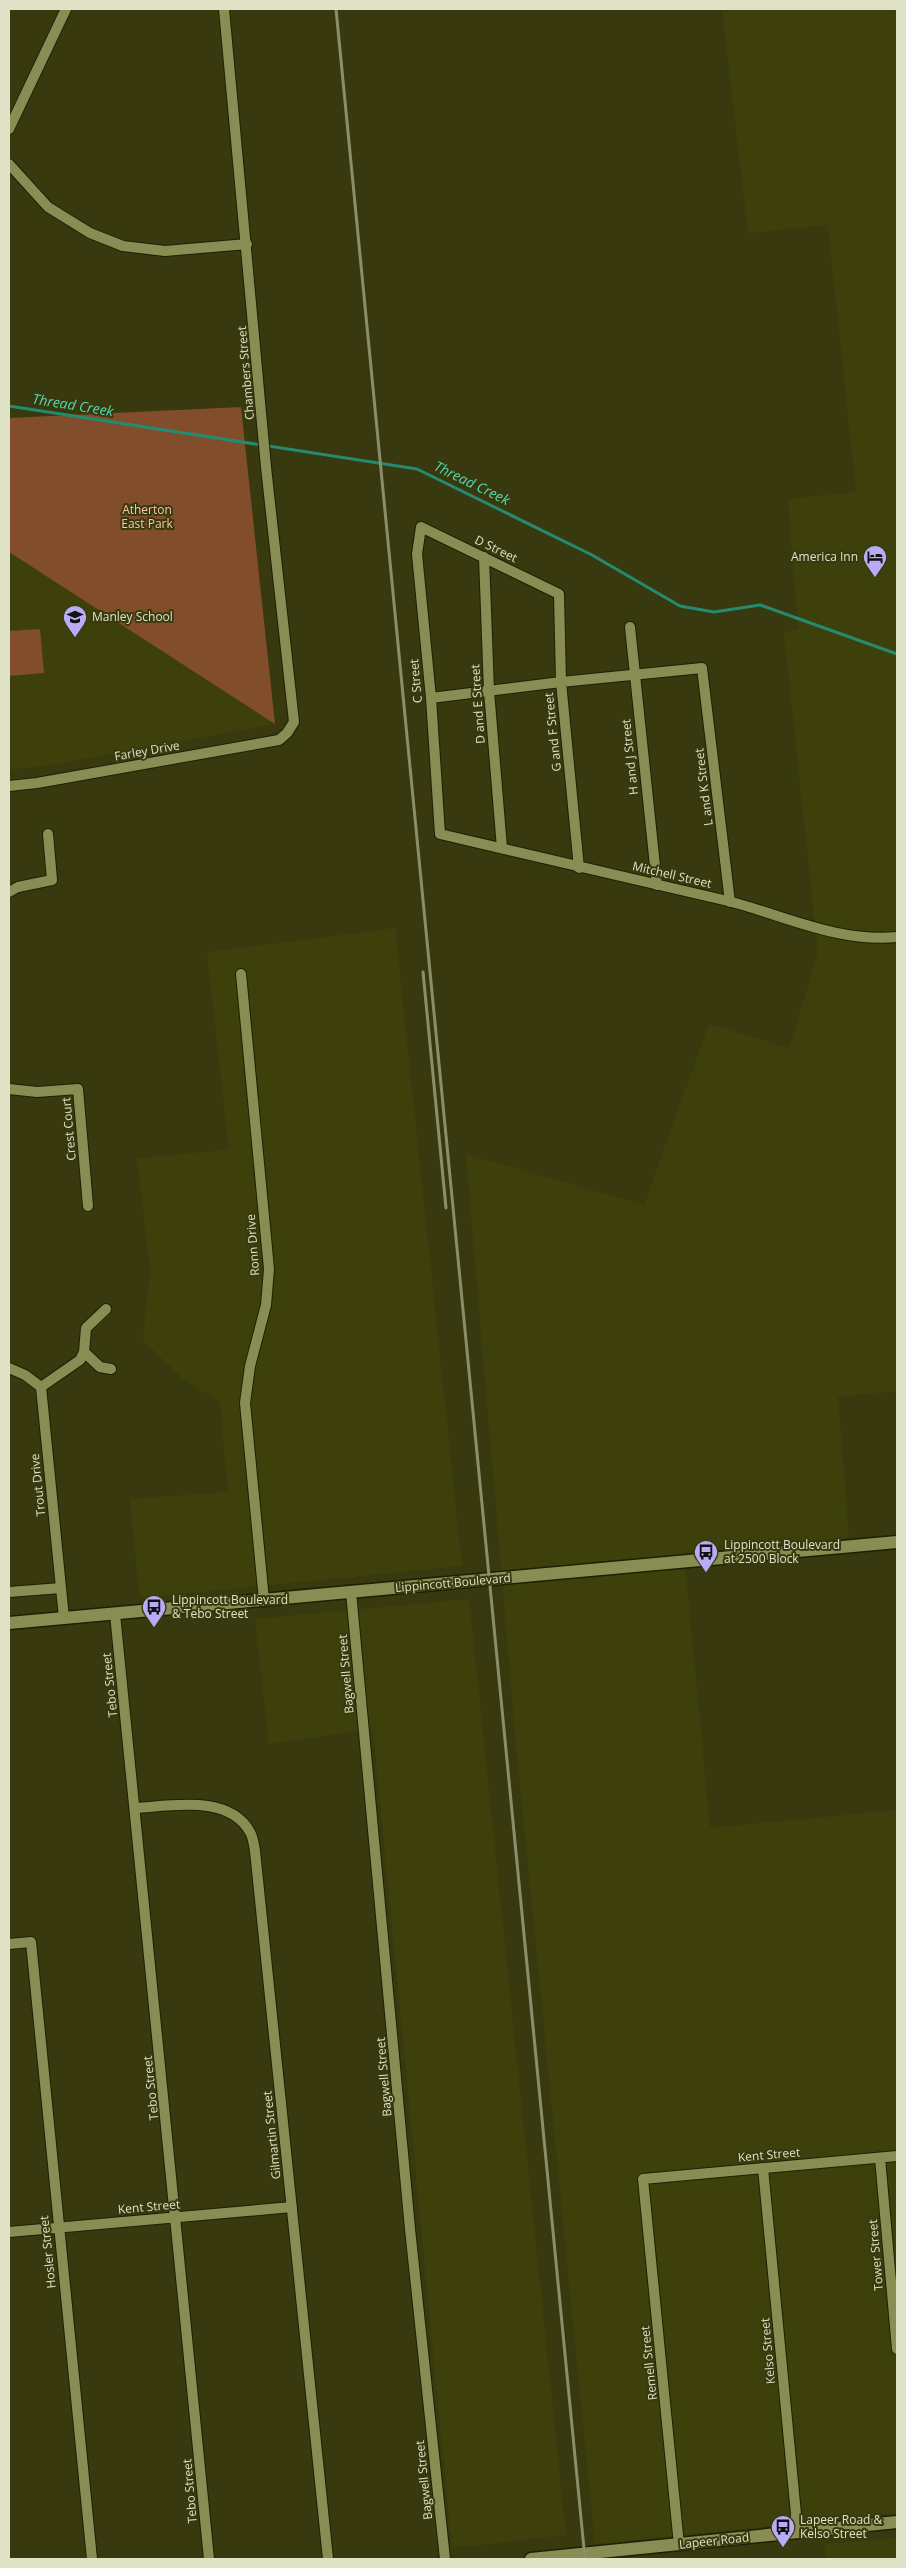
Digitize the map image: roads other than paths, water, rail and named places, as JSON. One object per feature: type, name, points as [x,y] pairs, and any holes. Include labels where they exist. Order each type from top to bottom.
[{"type":"street","points":[[9,129],[66,9]]},
{"type":"street","name":"Chambers Street","points":[[224,9],[266,467],[294,722],[287,733]]},
{"type":"street","points":[[9,164],[48,207],[90,233],[123,246],[165,250],[247,244]]},
{"type":"street","name":"D Street","points":[[421,527],[559,594]]},
{"type":"street","name":"C Street","points":[[421,527],[417,554],[431,698],[440,834]]},
{"type":"street","name":"D and E Street","points":[[484,557],[489,691],[502,848]]},
{"type":"street","name":"G and F Street","points":[[559,594],[561,682],[579,868]]},
{"type":"street","name":"H and J Street","points":[[630,627],[657,885]]},
{"type":"street","name":"L and K Street","points":[[634,676],[702,668],[730,902]]},
{"type":"street","points":[[431,698],[561,682],[634,676]]},
{"type":"street","name":"Farley Drive","points":[[9,786],[37,783],[279,740],[287,733]]},
{"type":"street","points":[[9,892],[18,887],[52,880],[48,834]]},
{"type":"street","name":"Mitchell Street","points":[[440,834],[730,902],[850,936],[897,937]]},
{"type":"street","name":"Ronn Drive","points":[[241,974],[269,1269],[266,1304],[250,1366],[245,1403],[264,1600]]},
{"type":"street","name":"Crest Court","points":[[9,1089],[37,1092],[78,1089],[88,1206]]},
{"type":"street","points":[[9,1368],[25,1375],[41,1387],[82,1356],[86,1328],[106,1309]]},
{"type":"street","points":[[82,1356],[100,1367],[111,1369]]},
{"type":"street","name":"Trout Drive","points":[[41,1387],[64,1618]]},
{"type":"street","name":"Lippincott Boulevard","points":[[9,1624],[897,1542]]},
{"type":"street","points":[[9,1592],[61,1588]]},
{"type":"street","name":"Bagwell Street","points":[[351,1592],[409,2210],[445,2559]]},
{"type":"street","name":"Tebo Street","points":[[115,1614],[177,2217],[209,2559]]},
{"type":"street","name":"Gilmartin Street","points":[[135,1808],[196,1804],[217,1808],[239,1819],[251,1833],[255,1851],[328,2559]]},
{"type":"street","name":"Hosler Street","points":[[9,1944],[30,1942],[92,2559]]},
{"type":"street","name":"Kent Street","points":[[643,2179],[897,2156]]},
{"type":"street","name":"Tower Street","points":[[880,2158],[897,2349]]},
{"type":"street","name":"Kelso Street","points":[[763,2168],[796,2514],[795,2533]]},
{"type":"street","name":"Remell Street","points":[[643,2179],[679,2545]]},
{"type":"street","name":"Kent Street","points":[[9,2232],[292,2207]]},
{"type":"street","name":"Lapeer Road","points":[[531,2559],[897,2522]]},
{"type":"waterway","name":"Thread Creek","points":[[9,406],[417,469],[592,555],[680,606],[714,612],[760,605],[897,654]]},
{"type":"railway","points":[[336,9],[585,2559]]},
{"type":"railway","points":[[423,972],[446,1208]]},
{"type":"place","name":"America Inn","points":[[875,578]]},
{"type":"place","name":"Manley School","points":[[75,638]]},
{"type":"place","name":"Lippincott Boulevard at 2500 Block","points":[[706,1573]]},
{"type":"place","name":"Lippincott Boulevard & Tebo Street","points":[[154,1628]]},
{"type":"place","name":"Lapeer Road & Kelso Street","points":[[783,2548]]},
{"type":"park label","name":"Atherton East Park","points":[[147,517]]}]
